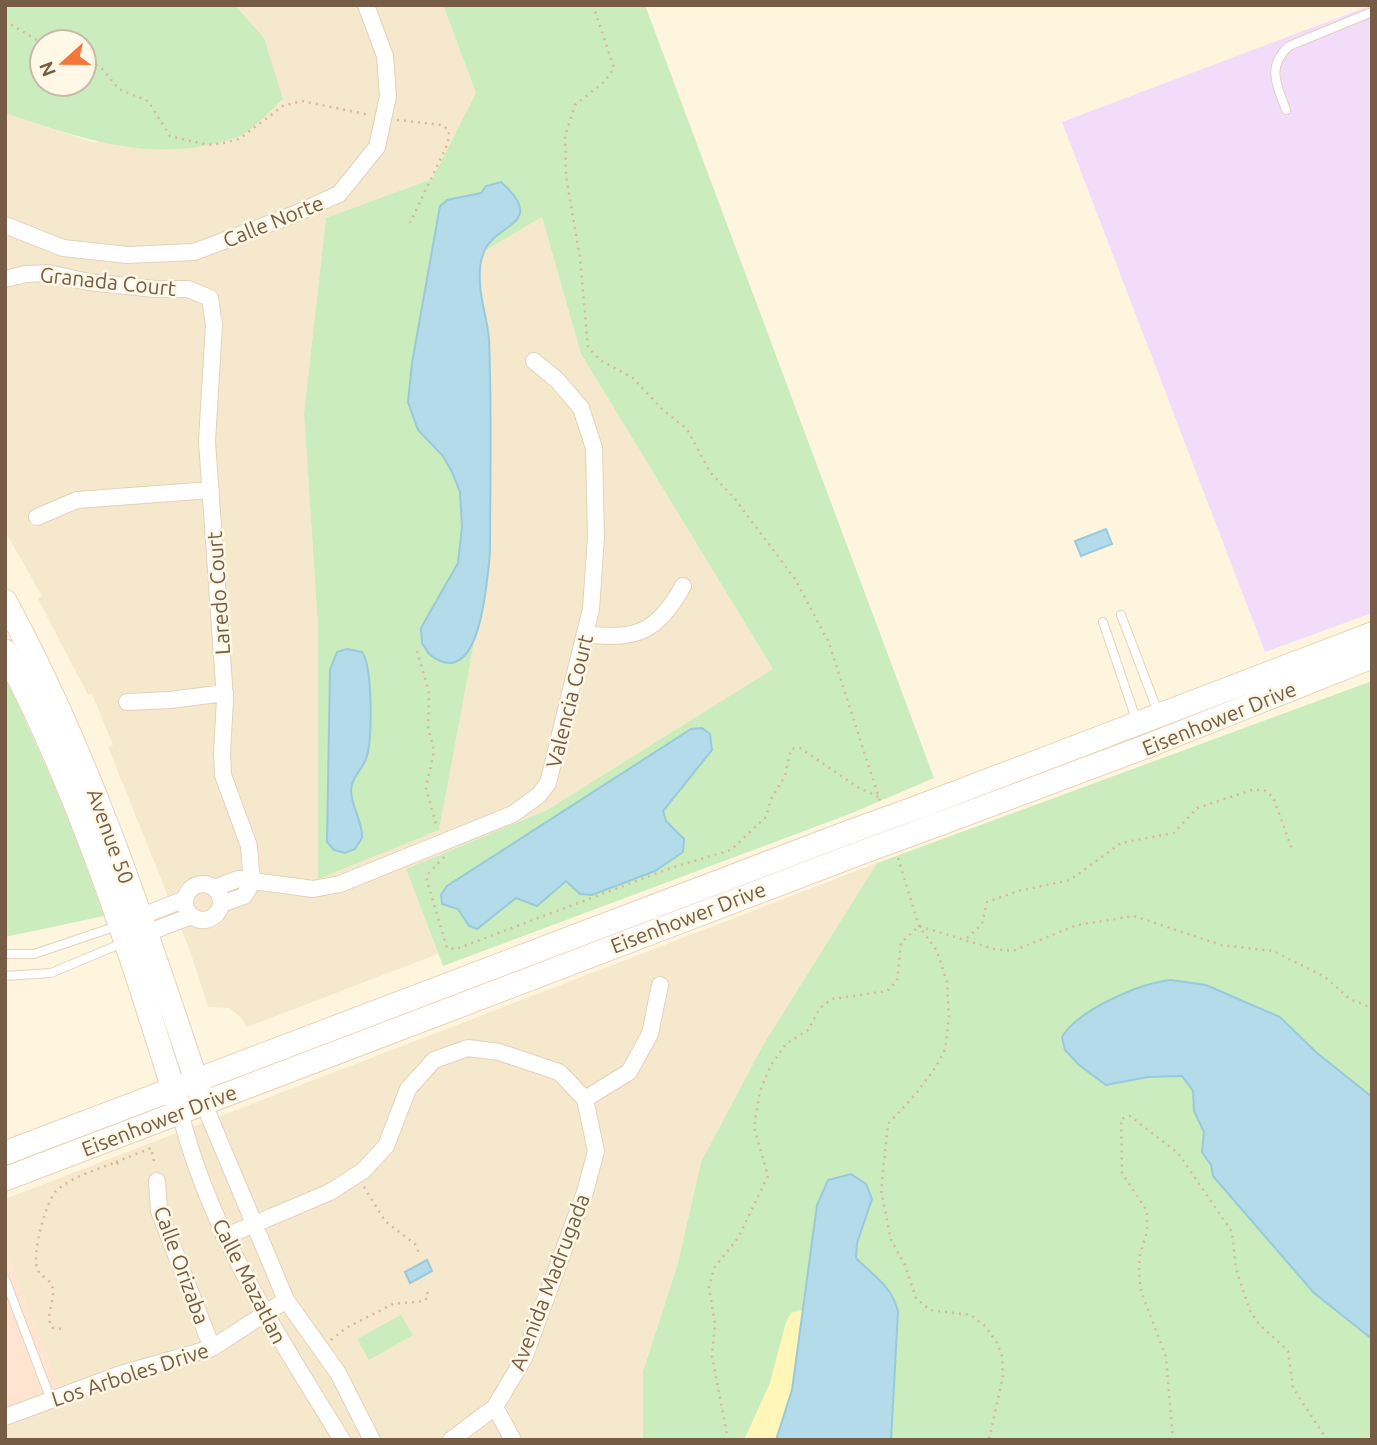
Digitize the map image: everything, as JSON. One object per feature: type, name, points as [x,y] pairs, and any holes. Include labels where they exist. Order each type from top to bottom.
[{"type":"main road","name":"Avenue 50","points":[[5,601],[68,725],[144,925],[204,1104]]},
{"type":"main road","name":"Eisenhower Drive","points":[[5,1180],[860,853],[926,816],[1137,724],[1372,634]]},
{"type":"main road","name":"Avenue 50","points":[[5,651],[46,735],[122,933],[180,1112]]},
{"type":"main road","name":"Eisenhower Drive","points":[[5,1153],[852,831],[926,816],[1082,770],[1372,657]]},
{"type":"main road","points":[[1082,770],[1098,752],[1156,729],[1160,715]]},
{"type":"street","name":"Calle Norte","points":[[5,225],[63,247],[127,255],[194,252],[295,214],[339,194],[377,147],[388,96],[384,56],[366,5]]},
{"type":"street","name":"Granada Court","points":[[5,279],[26,274],[48,274],[89,282],[155,289],[188,289],[209,298]]},
{"type":"street","name":"Laredo Court","points":[[209,298],[214,317],[208,418],[225,693],[223,775],[249,846],[252,883]]},
{"type":"street","name":"Valencia Court","points":[[144,925],[184,899],[195,885],[207,884],[215,888],[238,879],[292,888],[325,887],[513,814],[539,795],[548,783],[586,634],[596,576],[592,433],[582,408],[572,395],[534,361]]},
{"type":"street","points":[[37,517],[77,500],[211,491]]},
{"type":"street","points":[[586,634],[617,638],[632,636],[664,614],[683,586]]},
{"type":"street","points":[[127,702],[225,693]]},
{"type":"street","name":"Valencia Court","points":[[122,933],[144,925],[191,916],[208,920],[218,913],[221,904],[244,896],[252,883]]},
{"type":"street","points":[[215,888],[221,904]]},
{"type":"street","points":[[184,899],[191,916]]},
{"type":"street","points":[[224,1237],[330,1192],[354,1177],[386,1146],[408,1088],[434,1060],[468,1048],[499,1052],[559,1072],[585,1099],[629,1073],[650,1034],[660,985]]},
{"type":"street","name":"Avenida Madrugada","points":[[451,1440],[495,1407],[524,1358],[585,1192],[596,1151],[585,1099]]},
{"type":"street","points":[[204,1104],[253,1224]]},
{"type":"street","name":"Calle Mazatlan","points":[[180,1112],[224,1237],[264,1315],[342,1440]]},
{"type":"street","name":"Calle Orizaba","points":[[157,1181],[159,1211],[212,1348]]},
{"type":"street","name":"Calle Mazatlan","points":[[253,1224],[286,1300],[338,1373],[372,1440]]},
{"type":"street","name":"Los Arboles Drive","points":[[5,1417],[121,1374],[212,1348],[286,1300]]},
{"type":"street","points":[[495,1407],[513,1440]]},
{"type":"lane","points":[[1286,110],[1273,76],[1280,54],[1289,46],[1372,12]]},
{"type":"lane","points":[[1121,615],[1160,715]]},
{"type":"lane","points":[[1103,622],[1120,665],[1137,724]]},
{"type":"lane","points":[[1120,665],[1138,659]]},
{"type":"lane","points":[[5,954],[34,954],[122,933]]},
{"type":"lane","points":[[5,976],[51,973],[122,933]]},
{"type":"lane","points":[[5,1279],[51,1400]]},
{"type":"path","points":[[593,5],[614,68],[605,82],[575,105],[569,116],[564,155],[580,258],[585,340],[593,355],[633,378],[663,410],[687,429],[710,472],[735,499],[795,579],[829,643],[883,810]]},
{"type":"path","points":[[5,21],[28,35]]},
{"type":"path","points":[[98,66],[119,89],[148,101],[170,136],[208,145],[239,139],[283,106],[302,102],[414,124],[443,125],[449,131],[449,143],[410,223]]},
{"type":"path","points":[[416,650],[429,692],[428,727],[434,751],[426,788],[446,852],[444,859],[427,875],[427,881],[447,948],[456,949],[671,868],[731,850],[766,817],[771,799],[785,776],[791,749],[800,748],[859,788],[879,797]]},
{"type":"path","points":[[967,938],[982,924],[987,902],[1018,891],[1070,880],[1121,843],[1174,833],[1197,808],[1224,797],[1264,790],[1273,797],[1292,849]]},
{"type":"path","points":[[895,849],[919,926],[937,951],[947,982],[950,1016],[944,1049],[934,1068],[915,1095],[888,1124],[881,1190],[891,1240],[905,1265],[916,1298],[930,1310],[971,1315],[985,1326],[997,1343],[1002,1356],[1003,1376],[989,1440]]},
{"type":"path","points":[[919,926],[967,938],[993,949],[1013,951],[1077,925],[1135,916],[1221,946],[1273,951],[1325,977],[1350,999],[1372,1007]]},
{"type":"path","points":[[727,1440],[712,1356],[715,1324],[709,1287],[714,1268],[737,1238],[768,1176],[754,1127],[760,1091],[771,1065],[786,1044],[808,1030],[826,1003],[846,995],[870,996],[887,991],[897,981],[901,943],[919,926]]},
{"type":"path","points":[[1173,1440],[1166,1357],[1141,1291],[1139,1273],[1147,1232],[1147,1210],[1122,1173],[1121,1119],[1130,1116],[1178,1153],[1232,1232],[1237,1269],[1250,1311],[1259,1324],[1288,1351],[1293,1388],[1327,1440]]},
{"type":"path","points":[[61,1329],[53,1328],[50,1323],[53,1289],[51,1282],[38,1270],[38,1231],[47,1218],[54,1192],[80,1177],[151,1148],[157,1181]]},
{"type":"path","points":[[116,1162],[122,1167]]},
{"type":"path","points":[[354,1177],[373,1199],[385,1221],[415,1244],[420,1255]]},
{"type":"path","points":[[319,1347],[346,1328],[393,1304],[424,1301],[428,1297],[428,1288]]},
{"type":"shaded area","points":[[235,5],[443,5],[476,93],[432,179],[326,218],[304,413],[318,627],[439,829],[484,589],[490,376],[476,256],[542,217],[581,354],[773,669],[547,810],[406,869],[438,954],[247,1027],[230,1008],[208,1007],[190,951],[108,747],[113,745],[92,694],[88,695],[38,599],[42,596],[5,531],[5,113],[95,143],[264,38]]},
{"type":"shaded area","points":[[1372,5],[1372,613],[1265,652],[1062,122]]},
{"type":"shaded area","points":[[877,863],[763,1045],[701,1162],[678,1263],[643,1370],[643,1440],[5,1440],[5,1409],[59,1388],[5,1249],[5,1199]]},
{"type":"shaded area","points":[[5,1249],[59,1388],[5,1409]]},
{"type":"green space","points":[[5,5],[235,5],[264,38],[283,99],[243,134],[207,145],[149,149],[120,146],[63,132],[5,113]]},
{"type":"green space","points":[[443,5],[645,5],[934,778],[852,813],[443,966],[406,869],[547,810],[773,669],[581,354],[542,217],[476,256],[490,376],[484,589],[439,830],[318,879],[318,627],[304,413],[326,218],[432,179],[476,93]]},
{"type":"green space","points":[[5,675],[67,814],[104,916],[5,937]]},
{"type":"green space","points":[[1372,681],[1372,1440],[643,1440],[643,1371],[678,1263],[701,1162],[763,1045],[877,863]]},
{"type":"green space","points":[[401,1315],[413,1335],[369,1360],[357,1339]]},
{"type":"sand","points":[[800,1310],[804,1312],[792,1390],[776,1440],[744,1440],[770,1383],[786,1322],[791,1313]]},
{"type":"water","points":[[501,182],[514,195],[520,206],[520,214],[516,221],[487,246],[480,268],[480,289],[488,333],[490,367],[490,553],[487,586],[478,629],[470,647],[460,660],[446,663],[429,654],[422,643],[421,628],[458,563],[462,527],[460,492],[443,456],[418,430],[408,402],[412,363],[440,206],[447,200],[481,193],[486,186]]},
{"type":"water","points":[[1106,529],[1112,544],[1081,556],[1075,541]]},
{"type":"water","points":[[347,649],[362,652],[366,660],[371,719],[367,756],[351,790],[362,838],[355,849],[345,853],[334,850],[327,842],[330,670],[337,652]]},
{"type":"water","points":[[702,728],[710,734],[712,750],[663,811],[666,821],[684,839],[683,852],[655,871],[592,895],[580,894],[566,881],[537,906],[516,898],[477,929],[469,926],[458,909],[442,904],[441,895],[447,886],[691,729]]},
{"type":"water","points":[[1171,980],[1206,985],[1280,1017],[1317,1053],[1372,1097],[1372,1339],[1314,1293],[1213,1176],[1211,1165],[1202,1152],[1204,1132],[1194,1111],[1193,1091],[1182,1076],[1148,1077],[1106,1085],[1079,1065],[1065,1050],[1062,1037],[1081,1017],[1127,992]]},
{"type":"water","points":[[851,1174],[866,1184],[872,1199],[857,1243],[856,1258],[887,1288],[898,1312],[891,1440],[776,1440],[792,1390],[817,1205],[828,1180]]},
{"type":"water","points":[[427,1260],[432,1271],[410,1283],[405,1272]]}]
